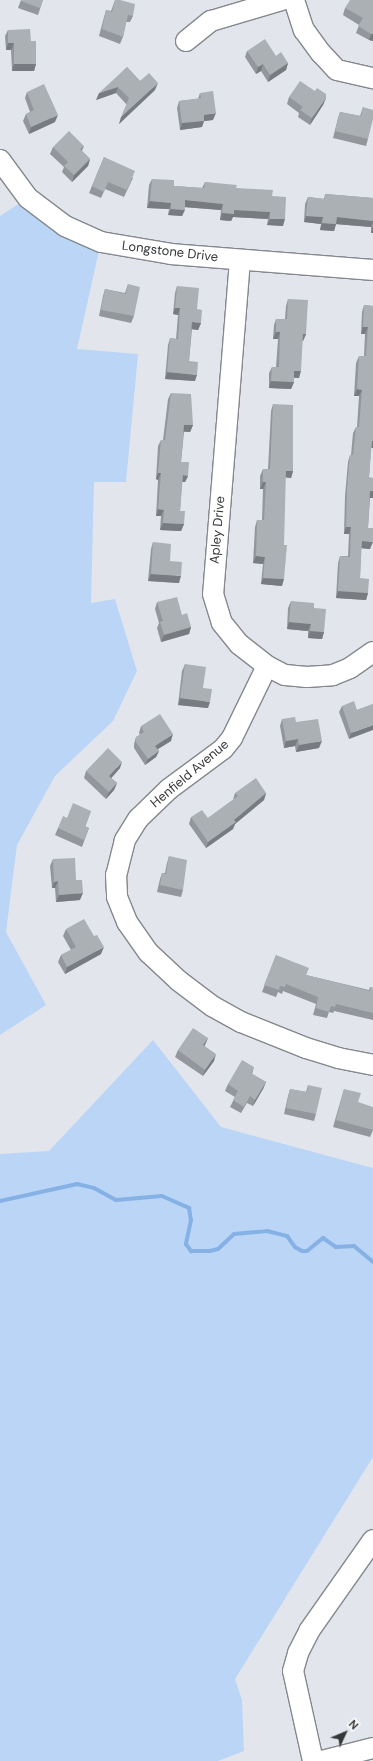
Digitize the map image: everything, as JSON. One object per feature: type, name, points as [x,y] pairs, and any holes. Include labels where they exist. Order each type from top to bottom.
[{"type":"street","points":[[186,41],[210,21],[282,0]]},
{"type":"street","points":[[294,0],[304,30],[321,53],[337,70],[373,78]]},
{"type":"street","name":"Longstone Drive","points":[[0,160],[28,198],[66,226],[101,242],[171,254],[373,270]]},
{"type":"street","name":"Apley Drive","points":[[240,260],[213,594],[222,623],[239,644],[267,666],[285,675],[307,677],[333,675],[350,668],[373,652]]},
{"type":"street","name":"Henfield Avenue","points":[[267,666],[232,738],[223,749],[169,788],[138,819],[124,840],[116,875],[116,897],[127,922],[149,953],[212,1006],[242,1022],[306,1048],[338,1058],[373,1065]]},
{"type":"street","points":[[313,1761],[293,1671],[298,1653],[309,1631],[373,1540]]},
{"type":"street","points":[[322,1761],[373,1748]]},
{"type":"shaded area","points":[[28,198],[101,242],[77,349],[138,354],[126,482],[94,482],[91,603],[115,599],[137,671],[113,721],[55,776],[17,845],[6,932],[46,1005],[0,1035],[0,216]]},
{"type":"shaded area","points":[[153,1040],[221,1127],[373,1168],[373,1457],[235,1679],[242,1700],[244,1751],[218,1761],[0,1761],[0,1154],[49,1151]]},
{"type":"building","points":[[21,0],[43,0],[40,8]]},
{"type":"building","points":[[115,0],[135,4],[133,16],[128,15],[123,37],[102,29],[106,10],[112,12]]},
{"type":"building","points":[[350,0],[373,0],[373,34],[358,26],[363,18],[345,8]]},
{"type":"building","points":[[30,29],[31,41],[36,41],[36,64],[14,64],[14,43],[8,43],[8,30]]},
{"type":"building","points":[[265,39],[276,56],[281,52],[288,63],[270,75],[263,64],[258,67],[247,51]]},
{"type":"building","points":[[127,67],[140,81],[149,73],[158,83],[121,117],[129,98],[118,87],[99,93]]},
{"type":"building","points":[[300,81],[315,91],[317,88],[326,94],[326,98],[312,118],[300,110],[303,107],[289,97]]},
{"type":"building","points":[[44,84],[58,115],[31,127],[26,114],[34,110],[27,92]]},
{"type":"building","points":[[213,91],[216,113],[204,115],[204,121],[182,123],[179,101],[201,98],[200,93]]},
{"type":"building","points":[[363,107],[373,110],[373,119],[368,139],[335,131],[340,112],[361,116]]},
{"type":"building","points":[[69,131],[84,146],[80,149],[90,159],[74,175],[64,166],[68,162],[53,147]]},
{"type":"building","points":[[104,157],[135,171],[127,190],[108,182],[104,192],[92,186]]},
{"type":"building","points":[[152,179],[174,180],[174,186],[204,188],[205,182],[237,185],[236,188],[273,190],[272,196],[286,197],[285,219],[270,219],[270,212],[234,210],[234,214],[222,213],[223,204],[185,200],[185,210],[171,209],[171,203],[150,201]]},
{"type":"building","points":[[325,194],[373,198],[373,221],[337,217],[336,224],[322,223],[323,217],[306,216],[308,197],[325,199]]},
{"type":"building","points":[[128,284],[140,287],[134,316],[101,310],[105,289],[126,294]]},
{"type":"building","points":[[177,286],[199,288],[197,309],[202,310],[201,323],[192,322],[189,361],[198,362],[197,375],[167,372],[170,338],[178,339],[180,308],[175,308]]},
{"type":"building","points":[[288,299],[308,300],[306,334],[303,334],[301,371],[294,371],[294,382],[271,381],[272,367],[279,367],[280,332],[276,332],[276,319],[287,319]]},
{"type":"building","points":[[364,305],[373,306],[373,441],[369,477],[373,478],[373,491],[370,491],[368,528],[373,528],[373,542],[362,541],[360,578],[369,579],[368,593],[338,591],[340,556],[350,557],[351,527],[346,527],[347,489],[350,455],[353,455],[356,427],[359,427],[362,390],[357,389],[359,356],[366,356],[368,327],[363,327]]},
{"type":"building","points":[[171,393],[191,394],[193,425],[184,425],[181,462],[189,462],[188,476],[183,475],[180,511],[185,511],[184,524],[163,523],[164,510],[158,509],[161,473],[158,473],[161,440],[165,440]]},
{"type":"building","points":[[273,404],[293,405],[293,471],[286,471],[284,545],[287,545],[284,579],[263,578],[265,557],[256,556],[257,520],[264,520],[266,482],[263,482],[263,469],[270,469]]},
{"type":"building","points":[[153,542],[171,544],[170,561],[182,562],[181,576],[151,574]]},
{"type":"building","points":[[177,597],[182,615],[187,613],[191,627],[164,635],[160,622],[163,621],[157,602]]},
{"type":"building","points":[[291,601],[314,603],[314,608],[326,609],[324,632],[310,631],[311,624],[289,622]]},
{"type":"building","points":[[185,664],[206,667],[203,688],[212,689],[210,702],[180,698]]},
{"type":"building","points":[[354,701],[357,710],[373,704],[373,725],[351,733],[342,706]]},
{"type":"building","points":[[160,714],[173,734],[155,746],[159,751],[148,759],[136,742],[136,737],[144,732],[141,726]]},
{"type":"building","points":[[295,717],[296,722],[318,719],[322,741],[299,745],[298,739],[286,741],[282,719]]},
{"type":"building","points":[[108,748],[122,762],[109,776],[117,783],[109,792],[86,771]]},
{"type":"building","points":[[256,778],[266,793],[234,820],[236,822],[208,842],[191,817],[202,810],[208,818],[238,796],[235,793]]},
{"type":"building","points":[[73,803],[91,811],[85,826],[89,828],[84,840],[58,828],[63,816],[67,818]]},
{"type":"building","points":[[169,856],[187,860],[183,890],[160,885],[162,873],[166,874]]},
{"type":"building","points":[[75,858],[76,880],[82,880],[83,893],[59,895],[58,881],[54,882],[53,859]]},
{"type":"building","points":[[84,919],[94,936],[97,935],[104,947],[67,967],[61,955],[76,947],[66,929]]},
{"type":"building","points":[[276,955],[309,968],[306,975],[370,991],[370,987],[373,988],[373,1013],[336,1004],[335,1007],[331,1006],[329,1012],[316,1008],[318,997],[286,984],[285,987],[280,986],[279,990],[264,985]]},
{"type":"building","points":[[193,1028],[208,1038],[203,1045],[216,1054],[205,1070],[178,1050]]},
{"type":"building","points":[[242,1060],[254,1067],[251,1073],[266,1082],[255,1100],[250,1096],[244,1107],[233,1100],[238,1091],[228,1084]]},
{"type":"building","points":[[308,1085],[322,1088],[316,1114],[286,1108],[290,1089],[307,1092]]},
{"type":"building","points":[[344,1089],[361,1093],[358,1102],[373,1107],[373,1130],[336,1120]]},
{"type":"waterway","points":[[0,1201],[77,1184],[94,1188],[116,1200],[162,1196],[189,1208],[191,1220],[186,1244],[191,1251],[210,1251],[218,1249],[234,1234],[267,1231],[287,1236],[295,1247],[302,1251],[307,1251],[323,1238],[336,1247],[354,1246],[373,1262]]}]
